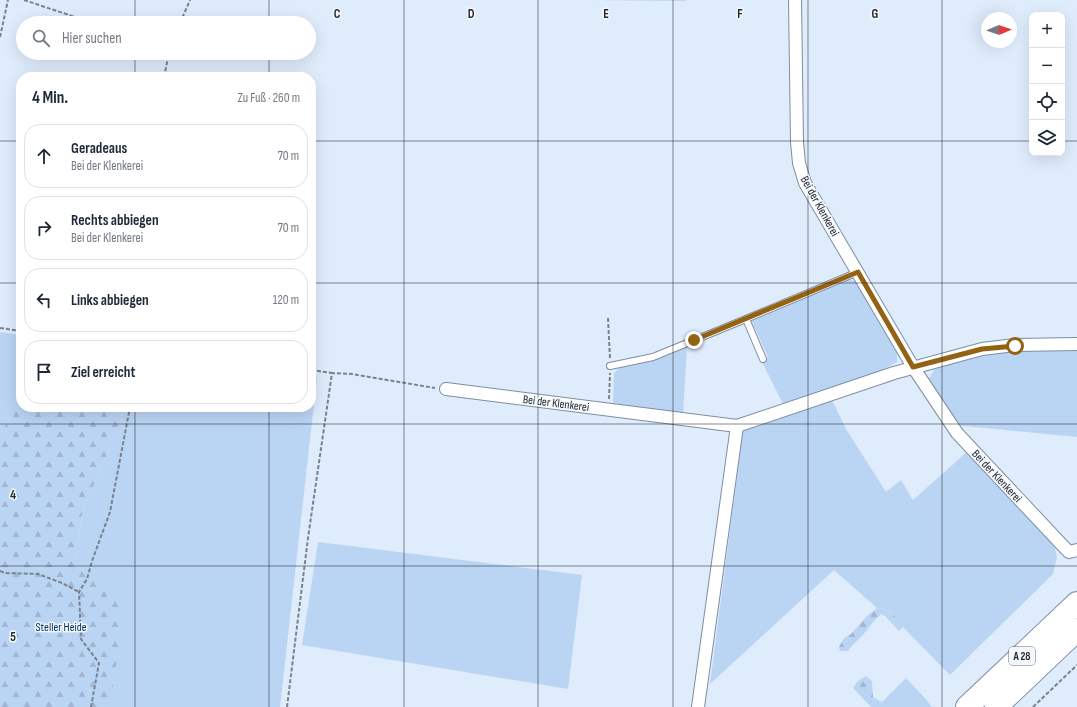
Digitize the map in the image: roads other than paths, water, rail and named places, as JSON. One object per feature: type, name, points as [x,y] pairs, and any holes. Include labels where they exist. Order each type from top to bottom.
[{"type":"highway","name":"A 28","points":[[967,707],[1077,604]]},
{"type":"highway","name":"A 28","points":[[996,707],[1077,630]]},
{"type":"street","name":"Bei der Klenkerei","points":[[796,0],[798,163],[805,183],[913,367],[957,433],[1064,548],[1069,552],[1077,550]]},
{"type":"street","name":"Bei der Klenkerei","points":[[446,390],[737,426],[913,367],[982,349],[1015,346],[1077,344]]},
{"type":"street","points":[[698,707],[737,426]]},
{"type":"lane","points":[[610,366],[653,357],[858,272]]},
{"type":"lane","points":[[746,319],[763,359]]},
{"type":"park label","name":"Steller Heide","points":[[61,627]]}]
